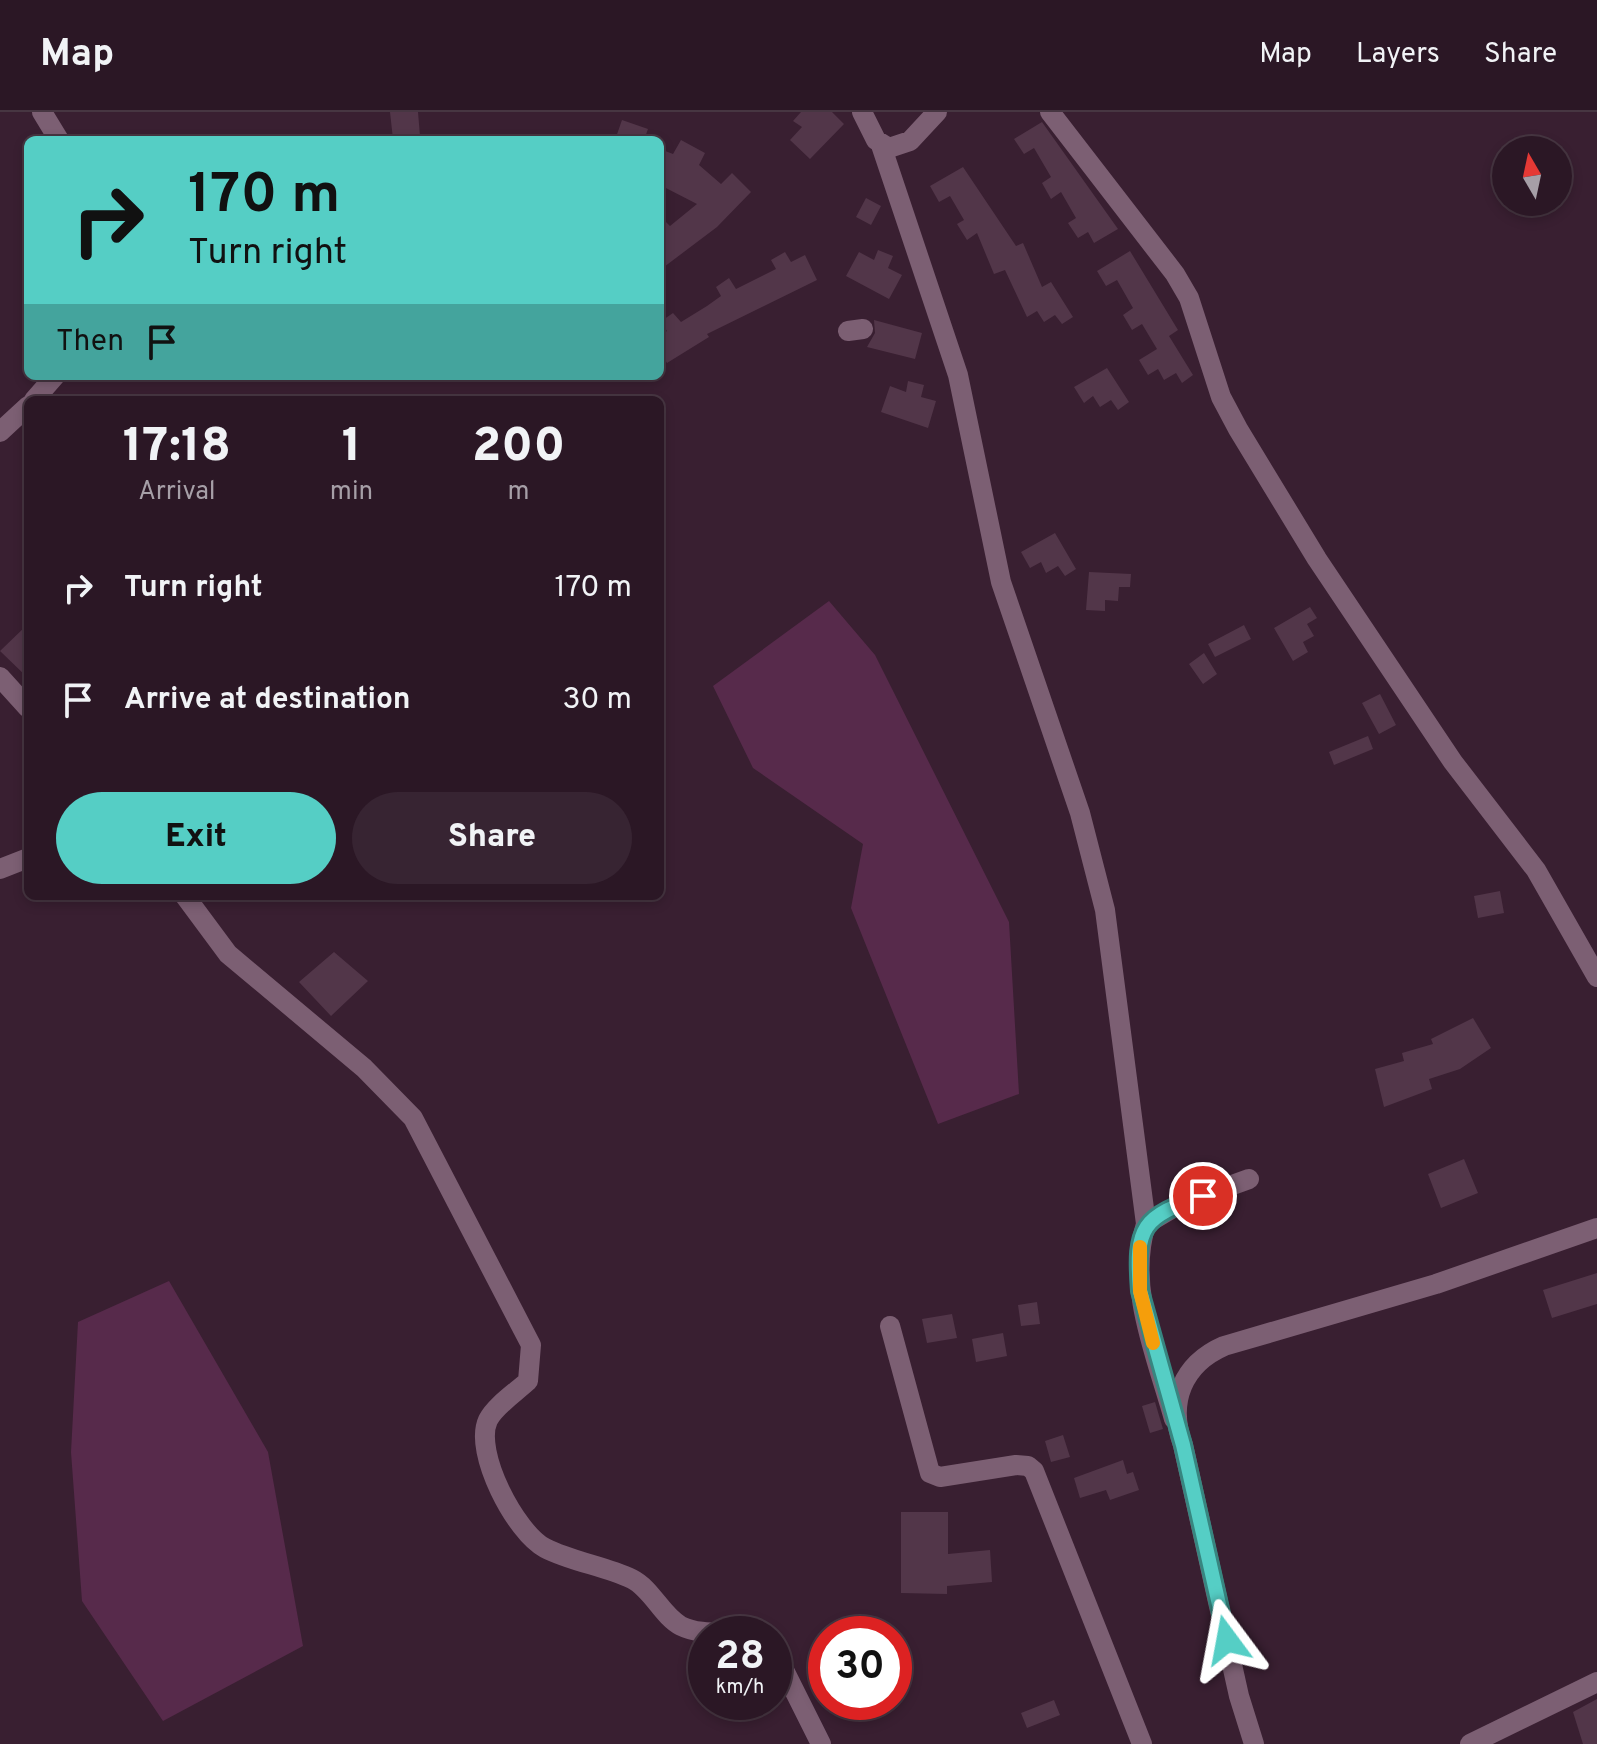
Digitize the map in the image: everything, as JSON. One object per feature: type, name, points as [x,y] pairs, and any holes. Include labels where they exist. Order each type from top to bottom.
[{"type":"street","points":[[42,112],[57,136]]},
{"type":"street","points":[[862,112],[881,145],[958,375],[1001,582],[1080,813],[1105,910],[1146,1224],[1138,1267],[1140,1291],[1183,1445],[1239,1696],[1254,1744]]},
{"type":"street","points":[[881,145],[894,148],[910,141],[937,112]]},
{"type":"street","points":[[1050,112],[1175,274],[1189,298],[1221,397],[1238,429],[1317,559],[1453,762],[1536,870],[1597,977]]},
{"type":"street","points":[[38,396],[52,380]]},
{"type":"street","points":[[0,432],[24,410]]},
{"type":"street","points":[[0,677],[24,704]]},
{"type":"street","points":[[0,869],[24,860]]},
{"type":"street","points":[[188,900],[228,954],[364,1068],[413,1118],[531,1345],[528,1381],[488,1418],[488,1454],[505,1504],[529,1537],[545,1548],[635,1580],[680,1626],[688,1628]]},
{"type":"street","points":[[1146,1224],[1180,1204],[1249,1179]]},
{"type":"street","points":[[1175,1423],[1184,1381],[1202,1355],[1436,1284],[1597,1228]]},
{"type":"street","points":[[890,1326],[930,1473],[940,1477],[1016,1465],[1028,1466],[1034,1471],[1063,1539],[1123,1705],[1142,1744]]},
{"type":"street","points":[[1470,1744],[1597,1682]]},
{"type":"street","points":[[792,1686],[821,1744]]},
{"type":"shaded area","points":[[829,601],[875,655],[1009,922],[1019,1094],[938,1124],[851,908],[863,844],[753,768],[713,686]]},
{"type":"shaded area","points":[[169,1281],[268,1452],[303,1646],[163,1721],[82,1601],[71,1452],[78,1322]]},
{"type":"building","points":[[390,112],[418,112],[420,136],[393,136]]},
{"type":"building","points":[[801,112],[832,112],[844,124],[810,159],[790,140],[802,127],[793,121]]},
{"type":"building","points":[[622,120],[648,129],[645,136],[616,136]]},
{"type":"building","points":[[1042,122],[1118,229],[1094,243],[1088,232],[1078,238],[1068,223],[1076,218],[1061,192],[1051,199],[1042,183],[1051,177],[1034,148],[1024,154],[1014,139]]},
{"type":"building","points":[[681,140],[705,153],[699,165],[721,184],[732,173],[751,192],[717,227],[664,267],[664,220],[670,226],[697,204],[664,187],[664,151],[673,154]]},
{"type":"building","points":[[963,167],[1016,246],[1023,243],[1042,287],[1051,282],[1073,317],[1062,324],[1055,315],[1044,322],[1037,311],[1027,317],[1005,270],[994,274],[977,233],[967,240],[957,224],[964,220],[950,196],[939,202],[930,186]]},
{"type":"building","points":[[866,198],[881,206],[871,225],[856,217]]},
{"type":"building","points":[[878,250],[893,256],[888,268],[902,275],[889,299],[846,276],[859,252],[874,260]]},
{"type":"building","points":[[1130,251],[1178,330],[1169,336],[1193,375],[1182,383],[1176,373],[1164,380],[1158,369],[1148,375],[1139,360],[1157,349],[1142,324],[1132,330],[1123,315],[1133,308],[1117,280],[1106,286],[1097,271]]},
{"type":"building","points":[[785,252],[791,262],[805,255],[817,280],[707,334],[709,337],[667,363],[664,358],[664,333],[667,331],[664,319],[673,313],[681,322],[721,296],[716,287],[729,278],[736,289],[776,269],[771,260]]},
{"type":"building","points":[[874,320],[922,333],[915,359],[867,347],[875,333]]},
{"type":"building","points":[[1107,368],[1129,402],[1118,410],[1111,400],[1100,407],[1093,396],[1084,403],[1074,387]]},
{"type":"building","points":[[908,381],[924,385],[921,397],[936,401],[928,428],[881,412],[890,386],[906,392]]},
{"type":"building","points":[[1055,533],[1076,569],[1065,576],[1058,566],[1046,573],[1041,562],[1030,568],[1021,552]]},
{"type":"building","points":[[1089,572],[1131,574],[1130,587],[1119,587],[1118,601],[1105,600],[1105,611],[1086,610]]},
{"type":"building","points":[[1310,607],[1317,618],[1307,624],[1314,636],[1303,642],[1308,652],[1293,661],[1274,628]]},
{"type":"building","points":[[1244,625],[1251,639],[1215,657],[1208,644]]},
{"type":"building","points":[[24,628],[24,674],[0,651]]},
{"type":"building","points":[[1204,653],[1217,674],[1203,684],[1189,664]]},
{"type":"building","points":[[1380,694],[1396,725],[1379,734],[1362,703]]},
{"type":"building","points":[[1368,736],[1373,749],[1334,765],[1329,752]]},
{"type":"building","points":[[1500,891],[1504,913],[1478,918],[1474,896]]},
{"type":"building","points":[[334,952],[368,981],[331,1016],[299,982]]},
{"type":"building","points":[[1473,1018],[1491,1048],[1460,1069],[1429,1079],[1432,1089],[1384,1107],[1375,1069],[1404,1061],[1402,1053],[1433,1044],[1431,1039]]},
{"type":"building","points":[[1464,1159],[1478,1193],[1441,1208],[1428,1174]]},
{"type":"building","points":[[1597,1273],[1597,1304],[1552,1318],[1543,1290]]},
{"type":"building","points":[[1037,1302],[1040,1324],[1021,1326],[1018,1305]]},
{"type":"building","points":[[952,1314],[957,1338],[927,1343],[922,1319]]},
{"type":"building","points":[[1003,1333],[1007,1356],[976,1362],[972,1339]]},
{"type":"building","points":[[1155,1402],[1163,1429],[1150,1433],[1142,1406]]},
{"type":"building","points":[[1063,1435],[1070,1457],[1051,1462],[1045,1441]]},
{"type":"building","points":[[1123,1460],[1127,1474],[1133,1472],[1139,1490],[1110,1500],[1106,1490],[1080,1498],[1074,1478]]},
{"type":"building","points":[[901,1512],[948,1512],[948,1554],[990,1550],[992,1582],[947,1586],[947,1594],[901,1593]]},
{"type":"building","points":[[1597,1699],[1597,1744],[1583,1744],[1573,1712]]},
{"type":"building","points":[[1054,1700],[1060,1715],[1027,1728],[1021,1713]]},
{"type":"slow traffic","points":[[1140,1247],[1140,1291],[1153,1343]]},
{"type":"route","points":[[1203,1196],[1154,1216],[1146,1224],[1138,1267],[1140,1291],[1183,1445],[1227,1640]]}]
